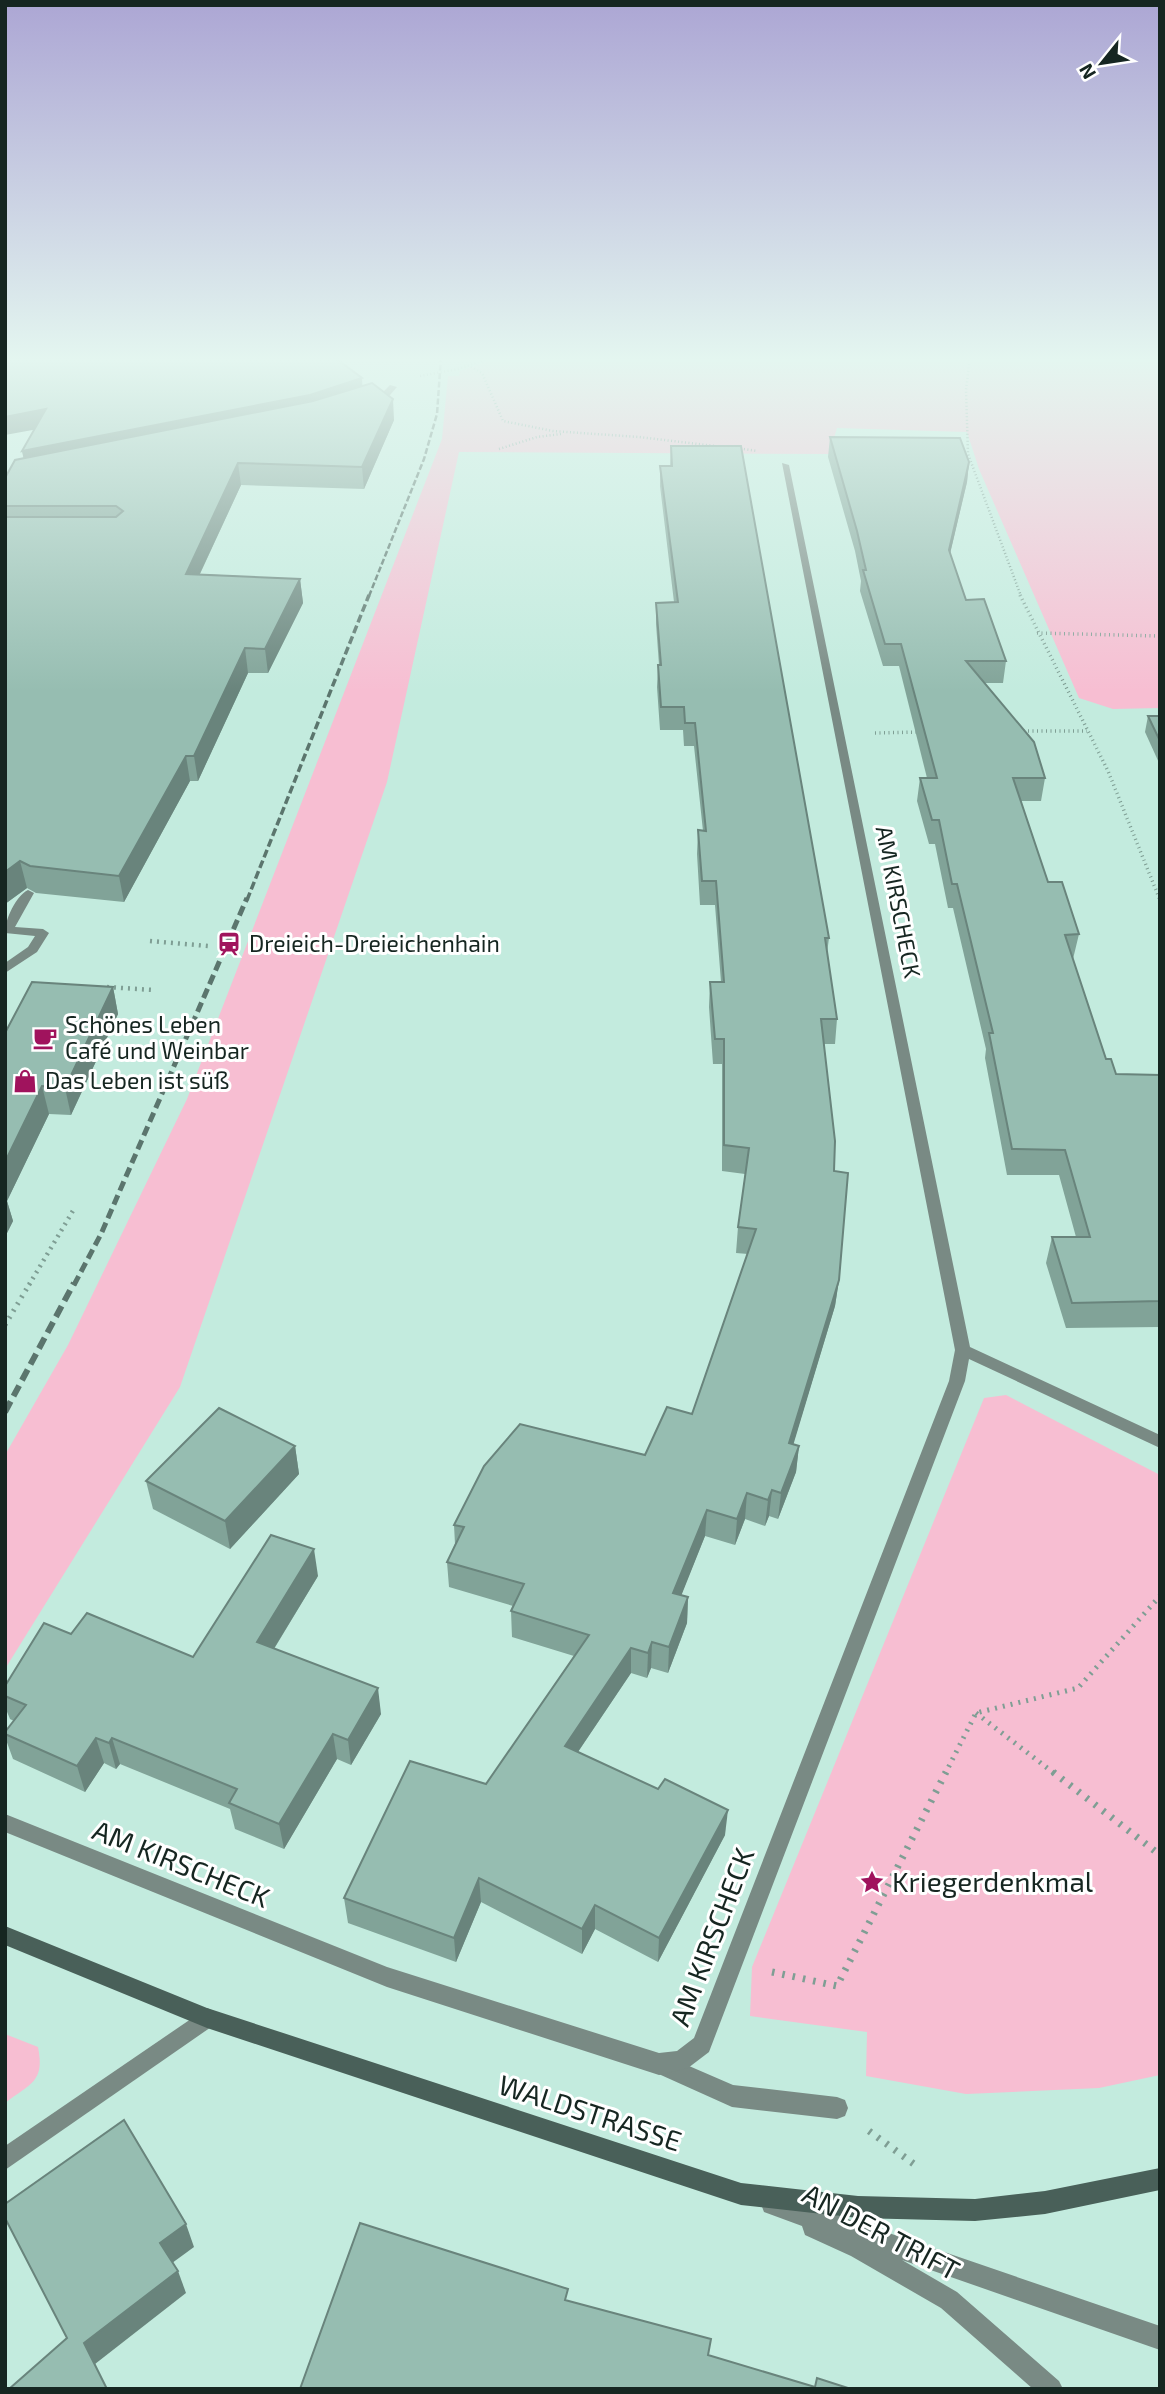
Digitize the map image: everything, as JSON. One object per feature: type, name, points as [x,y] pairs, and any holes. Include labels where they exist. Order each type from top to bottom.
[{"type":"street","name":"AM KIRSCHECK","points":[[5,1823],[387,1977],[659,2064],[681,2061],[702,2045],[957,1381],[963,1350],[786,469]]},
{"type":"street","points":[[5,969],[33,949],[43,933],[7,930],[28,892]]},
{"type":"street","points":[[963,1350],[1160,1442]]},
{"type":"street","name":"WALDSTRASSE","points":[[5,1935],[207,2018],[741,2194],[1160,2338]]},
{"type":"street","points":[[5,2159],[207,2018]]},
{"type":"street","points":[[659,2064],[732,2096],[837,2108]]},
{"type":"street","points":[[741,2194],[830,2207],[976,2210],[1077,2199],[1160,2179]]},
{"type":"street","name":"AN DER TRIFT","points":[[741,2194],[859,2248],[948,2300],[1051,2389]]},
{"type":"path","points":[[974,469],[1037,633],[1108,771],[1160,900]]},
{"type":"path","points":[[1037,633],[1160,636]]},
{"type":"path","points":[[1006,732],[1087,731]]},
{"type":"path","points":[[839,733],[925,732]]},
{"type":"path","points":[[150,941],[208,946]]},
{"type":"path","points":[[99,987],[153,990]]},
{"type":"path","points":[[5,1325],[74,1209]]},
{"type":"path","points":[[764,1970],[837,1986],[976,1713],[1078,1688],[1160,1595]]},
{"type":"path","points":[[976,1713],[1160,1855]]},
{"type":"path","points":[[837,2108],[922,2171]]},
{"type":"shaded area","points":[[431,469],[455,469],[387,782],[180,1387],[5,1669],[5,1455],[68,1345],[187,1099]]},
{"type":"shaded area","points":[[979,469],[1160,469],[1160,708],[1113,709],[1079,698]]},
{"type":"shaded area","points":[[1006,1395],[1160,1475],[1160,2075],[1099,2088],[966,2094],[866,2076],[867,2032],[750,2016],[752,1967],[984,1398]]},
{"type":"shaded area","points":[[5,2034],[38,2047],[40,2059],[34,2081],[5,2103]]},
{"type":"building","points":[[10,469],[235,469],[186,574],[300,579],[265,649],[245,648],[194,756],[186,756],[119,876],[30,866],[20,861],[5,872],[5,517],[116,517],[123,511],[116,506],[5,506],[5,478]]},
{"type":"building","points":[[660,469],[745,469],[829,938],[825,938],[837,1019],[821,1019],[835,1141],[834,1171],[848,1173],[839,1280],[789,1443],[799,1446],[781,1493],[772,1490],[768,1500],[747,1493],[737,1519],[707,1510],[673,1593],[688,1597],[669,1647],[652,1642],[648,1653],[631,1648],[565,1746],[658,1789],[665,1779],[728,1810],[659,1938],[595,1905],[582,1929],[479,1878],[454,1938],[344,1898],[410,1761],[486,1784],[589,1635],[511,1611],[524,1584],[447,1562],[464,1527],[454,1525],[484,1466],[520,1424],[645,1455],[667,1407],[692,1414],[756,1229],[738,1227],[749,1148],[724,1145],[724,1039],[715,1039],[710,982],[724,982],[716,881],[702,881],[698,830],[706,831],[695,723],[685,723],[684,707],[661,707],[656,603],[678,602]]},
{"type":"building","points":[[839,469],[967,469],[949,550],[966,600],[984,599],[1006,661],[966,661],[1034,742],[1045,778],[1013,778],[1048,882],[1062,882],[1079,934],[1065,935],[1106,1059],[1111,1059],[1116,1074],[1160,1075],[1160,1301],[1072,1303],[1052,1237],[1090,1237],[1065,1150],[1012,1149],[989,1033],[993,1033],[957,884],[952,884],[939,820],[932,820],[920,778],[937,778],[901,644],[885,644],[863,570],[866,570]]},
{"type":"building","points":[[1148,716],[1160,716],[1160,741]]},
{"type":"building","points":[[32,982],[113,987],[65,1088],[42,1086],[5,1162],[5,1033]]},
{"type":"building","points":[[219,1408],[295,1446],[225,1521],[146,1481]]},
{"type":"building","points":[[271,1535],[314,1549],[257,1642],[378,1688],[348,1740],[333,1734],[279,1824],[229,1803],[237,1789],[112,1738],[109,1743],[96,1738],[77,1766],[5,1734],[26,1705],[5,1696],[5,1686],[44,1623],[71,1634],[87,1613],[193,1657]]},
{"type":"building","points":[[124,2120],[186,2224],[160,2243],[178,2271],[84,2343],[107,2389],[9,2389],[67,2338],[5,2218],[5,2204]]},
{"type":"building","points":[[360,2223],[568,2289],[565,2300],[711,2339],[708,2355],[815,2387],[817,2378],[851,2389],[300,2389]]},
{"type":"railway","points":[[369,596],[420,469]]},
{"type":"railway","points":[[247,900],[369,595]]},
{"type":"railway","points":[[74,1285],[101,1234],[247,898]]},
{"type":"railway","points":[[5,1412],[74,1283]]},
{"type":"place","name":"Dreieich-Dreieichenhain","points":[[229,944]]},
{"type":"place","name":"Schönes Leben Café und Weinbar","points":[[45,1038]]},
{"type":"place","name":"Das Leben ist süß","points":[[25,1081]]},
{"type":"place","name":"Kriegerdenkmal","points":[[872,1882]]}]
